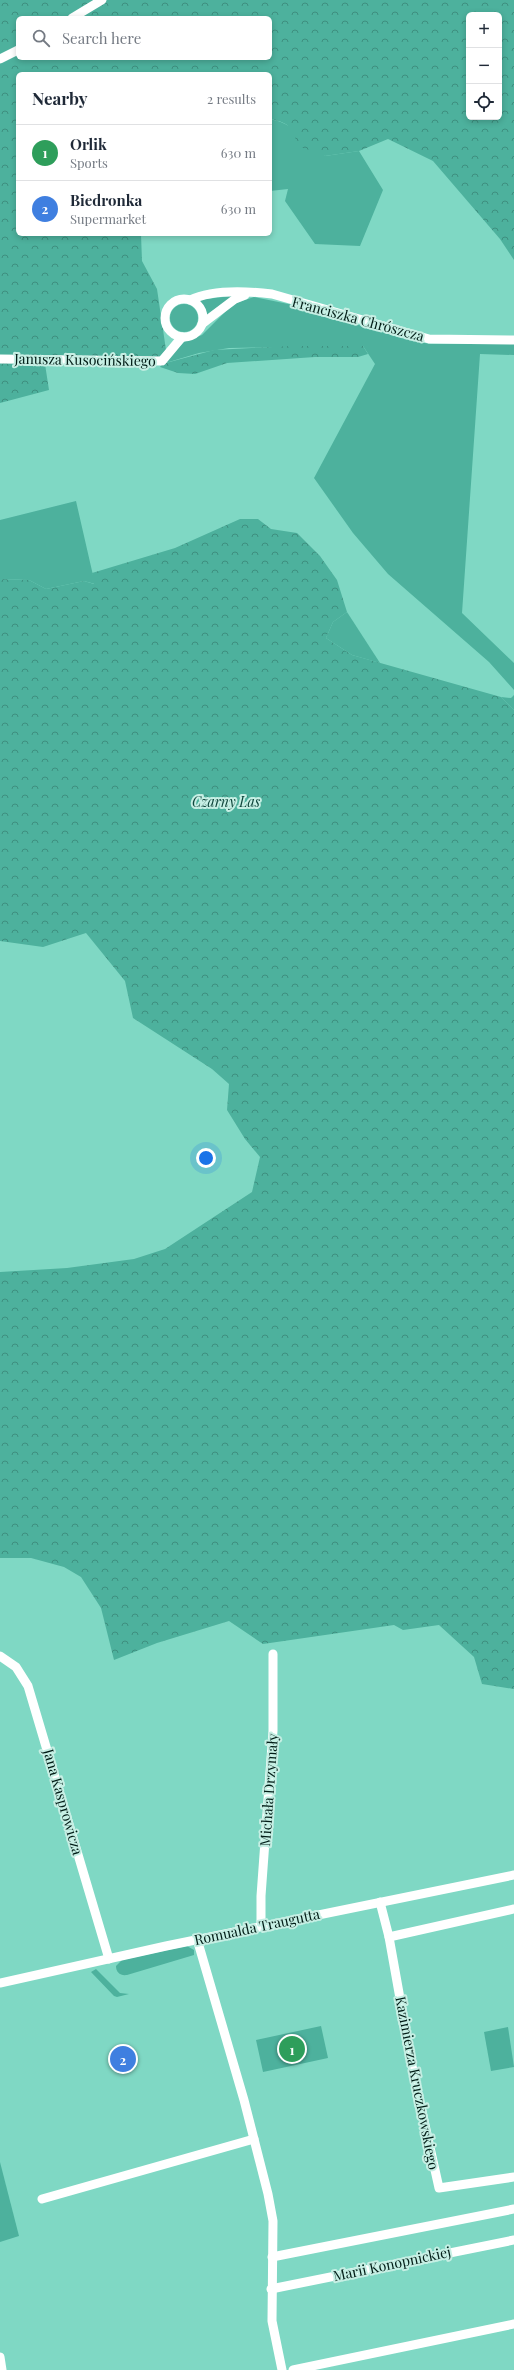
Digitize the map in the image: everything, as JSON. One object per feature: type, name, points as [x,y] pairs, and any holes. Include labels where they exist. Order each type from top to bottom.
[{"type":"street","points":[[75,16],[102,0]]},
{"type":"street","points":[[0,59],[16,51]]},
{"type":"street","points":[[202,324],[202,313],[200,307],[190,300],[178,300],[173,302],[166,312],[165,318],[169,330],[182,337],[192,335],[202,324],[235,299],[252,292]]},
{"type":"street","name":"Franciszka Chrószcza","points":[[190,300],[200,295],[252,292],[272,294],[429,338],[514,340]]},
{"type":"street","name":"Janusza Kusocińskiego","points":[[0,359],[162,361],[182,337]]},
{"type":"street","name":"Michała Drzymały","points":[[261,1926],[261,1896],[273,1731],[273,1654]]},
{"type":"street","name":"Jana Kasprowicza","points":[[0,1656],[16,1667],[28,1686],[109,1959]]},
{"type":"street","name":"Romualda Traugutta","points":[[0,1983],[197,1939],[514,1875]]},
{"type":"street","name":"Kazimierza Kruczkowskiego","points":[[380,1902],[390,1937],[413,2071],[439,2188],[514,2177]]},
{"type":"street","points":[[390,1937],[514,1909]]},
{"type":"street","points":[[197,1939],[254,2139],[273,2221],[271,2289],[274,2336],[282,2370]]},
{"type":"street","points":[[42,2199],[254,2139]]},
{"type":"street","points":[[272,2257],[514,2209]]},
{"type":"street","name":"Marii Konopnickiej","points":[[271,2289],[514,2240]]},
{"type":"street","points":[[293,2370],[514,2324]]},
{"type":"street","points":[[0,2357],[2,2370]]},
{"type":"green space","points":[[0,0],[514,0],[514,260],[500,239],[433,161],[388,139],[359,151],[325,156],[298,146],[292,130],[286,124],[272,120],[272,72],[16,72],[16,236],[141,236],[142,261],[157,289],[166,350],[158,358],[45,364],[49,390],[0,403]]},
{"type":"green space","points":[[272,120],[286,124],[325,156],[359,151],[383,190],[360,246],[315,244],[285,201],[288,189],[272,191]]},
{"type":"green space","points":[[232,297],[206,315],[198,300]]},
{"type":"green space","points":[[254,297],[298,306],[404,339],[430,344],[514,344],[514,355],[480,354],[462,613],[514,663],[514,690],[489,662],[388,574],[353,533],[314,478],[375,364],[363,346],[229,348],[199,353],[162,364],[184,342],[202,335],[233,304]]},
{"type":"green space","points":[[184,304],[194,308],[198,318],[194,328],[184,332],[174,328],[170,318],[174,308]]},
{"type":"green space","points":[[290,346],[363,346],[368,354],[358,357],[315,357],[227,363],[195,374],[178,373],[160,367],[162,364],[214,350]]},
{"type":"green space","points":[[76,501],[95,584],[84,581],[46,589],[29,580],[0,579],[0,520]]},
{"type":"green space","name":"Czarny Las","points":[[240,519],[258,519],[271,529],[297,533],[320,556],[337,580],[347,612],[333,622],[326,638],[352,655],[501,697],[514,710],[514,1689],[482,1684],[474,1657],[439,1625],[403,1630],[394,1625],[263,1644],[229,1621],[157,1643],[114,1660],[101,1608],[81,1577],[64,1567],[31,1558],[0,1558],[0,1272],[67,1268],[134,1259],[165,1249],[252,1192],[260,1157],[245,1139],[227,1110],[229,1084],[212,1069],[133,1018],[125,981],[86,933],[43,947],[0,941],[0,579],[29,580],[46,589],[84,581],[94,584],[92,573],[175,548]]},
{"type":"green space","points":[[347,612],[380,663],[352,655],[326,638],[333,622]]},
{"type":"green space","points":[[514,695],[514,710],[501,697],[511,698]]},
{"type":"green space","points":[[187,1946],[194,1950],[194,1955],[127,1975],[120,1974],[117,1970],[116,1966],[122,1960]]},
{"type":"green space","points":[[96,1969],[120,1993],[129,1994],[117,1997],[114,1996],[91,1972]]},
{"type":"green space","points":[[321,2026],[328,2058],[263,2072],[256,2040]]},
{"type":"green space","points":[[508,2027],[514,2067],[491,2071],[484,2032]]},
{"type":"green space","points":[[0,2162],[19,2236],[0,2242]]},
{"type":"place","name":"Orlik","points":[[292,2049]]},
{"type":"place","name":"Biedronka","points":[[123,2059]]}]
